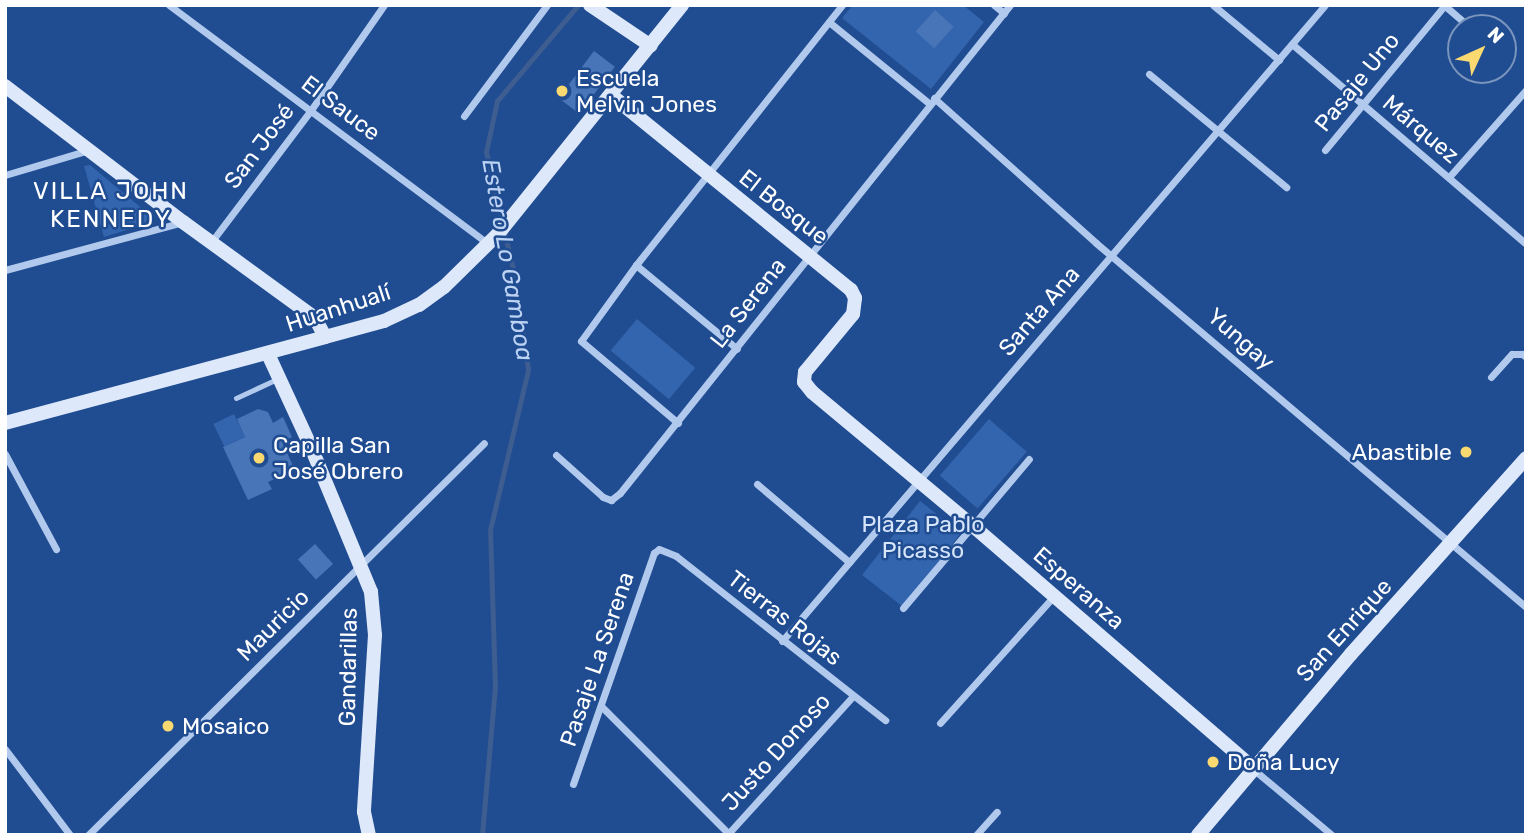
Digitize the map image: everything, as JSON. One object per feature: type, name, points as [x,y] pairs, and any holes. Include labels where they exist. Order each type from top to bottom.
[{"type":"street","name":"El Sauce","points":[[169,5],[493,239]]},
{"type":"street","name":"San José","points":[[212,241],[311,110],[384,5]]},
{"type":"street","points":[[464,116],[547,5]]},
{"type":"street","name":"Huanhualí","points":[[5,423],[384,321],[419,305],[444,287],[493,239],[682,5]]},
{"type":"street","points":[[678,423],[581,341],[636,265],[842,5]]},
{"type":"street","points":[[994,5],[1004,13]]},
{"type":"street","name":"La Serena","points":[[556,455],[603,497],[611,500],[678,423],[1010,5]]},
{"type":"street","points":[[1213,5],[1279,60]]},
{"type":"street","name":"Santa Ana","points":[[782,641],[1325,5]]},
{"type":"street","name":"Pasaje Uno","points":[[1325,150],[1445,5]]},
{"type":"street","points":[[593,7],[651,46]]},
{"type":"street","name":"Yungay","points":[[829,22],[932,101],[1526,607]]},
{"type":"street","name":"Márquez","points":[[1292,44],[1526,244]]},
{"type":"street","points":[[1149,74],[1220,129],[1286,187]]},
{"type":"street","points":[[5,86],[183,222],[315,318],[326,337]]},
{"type":"street","points":[[1449,177],[1526,90]]},
{"type":"street","name":"El Bosque","points":[[611,95],[851,290],[855,306],[853,314],[805,372]]},
{"type":"street","points":[[5,175],[89,150]]},
{"type":"street","points":[[5,270],[183,222]]},
{"type":"street","points":[[636,265],[737,349]]},
{"type":"street","name":"Gandarillas","points":[[268,354],[371,592],[375,615],[364,812],[369,835]]},
{"type":"street","points":[[1491,377],[1511,355],[1522,354],[1526,357]]},
{"type":"street","name":"Esperanza","points":[[805,372],[804,382],[812,392],[973,526],[1332,835]]},
{"type":"street","name":"Mauricio","points":[[88,835],[484,443]]},
{"type":"street","points":[[5,454],[56,549]]},
{"type":"street","name":"San Enrique","points":[[1198,835],[1253,768],[1526,458]]},
{"type":"street","points":[[903,608],[1029,459]]},
{"type":"street","points":[[757,484],[849,562]]},
{"type":"street","name":"Tierras Rojas","points":[[659,549],[676,556],[885,720]]},
{"type":"street","name":"Pasaje La Serena","points":[[573,785],[654,553],[659,549]]},
{"type":"street","points":[[940,723],[1054,596]]},
{"type":"street","name":"Justo Donoso","points":[[728,834],[853,696]]},
{"type":"street","points":[[601,706],[728,834]]},
{"type":"street","points":[[5,749],[70,835]]},
{"type":"street","points":[[976,835],[997,812]]},
{"type":"lane","points":[[236,398],[279,378]]},
{"type":"green space","points":[[853,5],[963,5],[984,22],[931,89],[842,18]]},
{"type":"green space","points":[[90,165],[151,216],[143,225],[104,237],[84,166]]},
{"type":"green space","points":[[637,319],[695,368],[669,399],[611,350]]},
{"type":"green space","points":[[234,414],[245,436],[224,447],[213,424]]},
{"type":"green space","name":"Plaza Pablo Picasso","points":[[989,419],[1027,452],[978,508],[940,476]]},
{"type":"green space","name":"Plaza Pablo Picasso","points":[[920,501],[961,533],[903,607],[862,575]]},
{"type":"building","points":[[935,10],[954,27],[934,48],[916,32]]},
{"type":"building","points":[[594,51],[615,67],[579,114],[558,98]]},
{"type":"building","name":"Capilla San José Obrero","points":[[258,409],[268,412],[273,423],[283,417],[292,437],[282,442],[295,470],[268,482],[272,489],[248,500],[223,447],[245,437],[237,419]]},
{"type":"building","points":[[315,544],[333,564],[316,579],[298,559]]},
{"type":"waterway","name":"Estero Lo Gamboa","points":[[502,222],[486,152],[497,101],[578,5]]},
{"type":"waterway","name":"Estero Lo Gamboa","points":[[482,835],[495,687],[490,530],[528,370],[515,278],[504,231]]},
{"type":"place","name":"Escuela Melvin Jones","points":[[562,91]]},
{"type":"place","name":"Abastible","points":[[1466,452]]},
{"type":"place","name":"Capilla San José Obrero","points":[[259,458]]},
{"type":"place","name":"Mosaico","points":[[168,726]]},
{"type":"place","name":"Doña Lucy","points":[[1213,762]]},
{"type":"district","name":"VILLA JOHN KENNEDY","points":[[111,206]]}]
